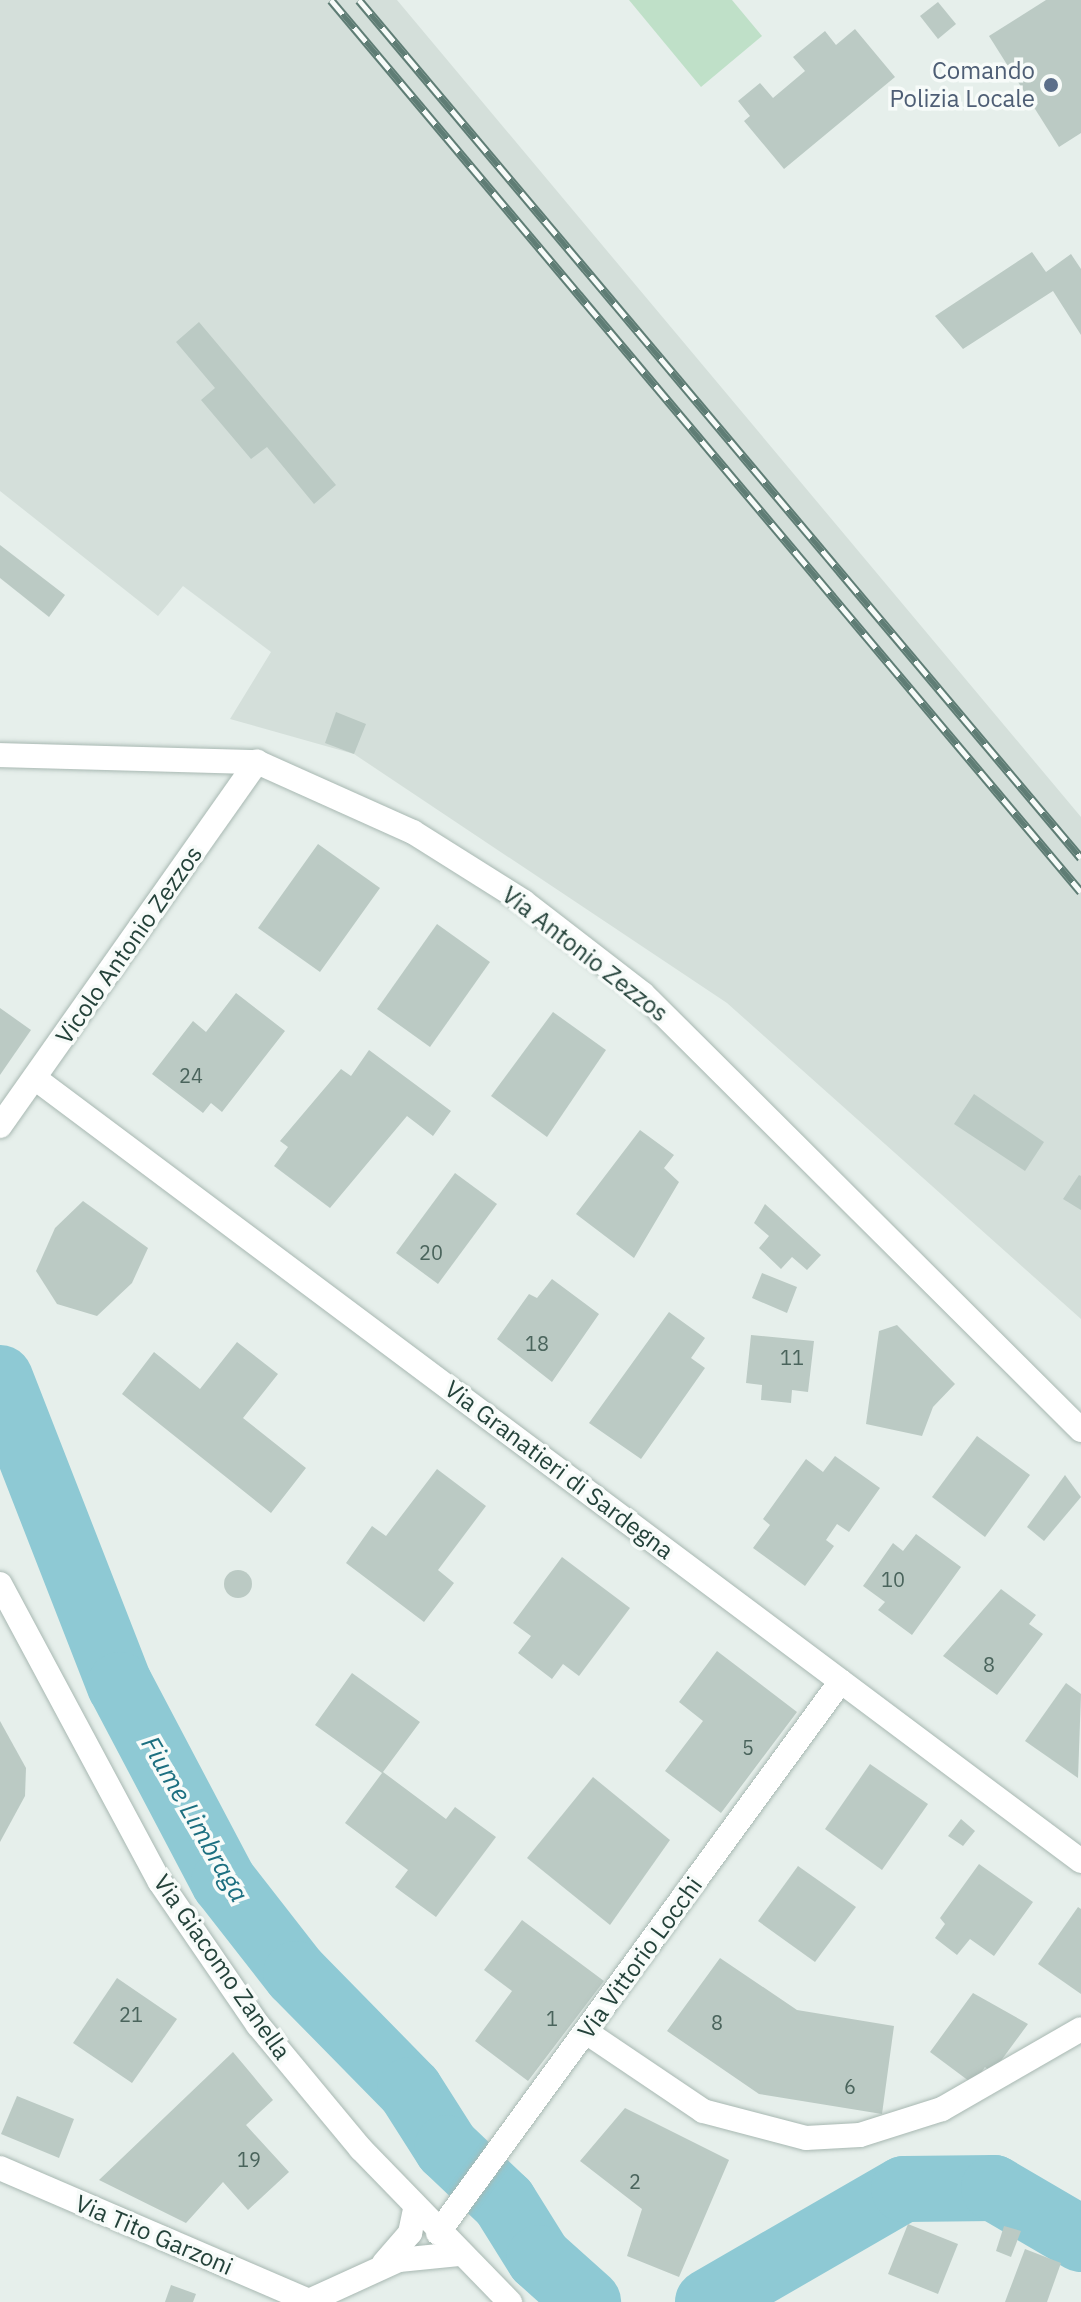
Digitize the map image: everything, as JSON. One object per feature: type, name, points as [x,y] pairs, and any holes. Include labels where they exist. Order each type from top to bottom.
[{"type":"street","name":"Via Antonio Zezzos","points":[[0,755],[257,762],[413,832],[524,902],[643,994],[1081,1430]]},
{"type":"street","name":"Vicolo Antonio Zezzos","points":[[0,1126],[257,762]]},
{"type":"street","name":"Via Granatieri di Sardegna","points":[[36,1079],[1081,1861]]},
{"type":"street","name":"Via Giacomo Zanella","points":[[0,1584],[160,1882],[258,2025],[415,2209],[510,2302]]},
{"type":"street","name":"Via Vittorio Locchi","points":[[438,2233],[509,2140],[841,1681]]},
{"type":"street","points":[[586,2032],[703,2111],[806,2138],[860,2135],[942,2109],[1081,2029]]},
{"type":"street","name":"Via Tito Garzoni","points":[[0,2168],[310,2302],[413,2256],[459,2254]]},
{"type":"street","name":"Via Tito Garzoni","points":[[374,2272],[406,2240],[415,2209]]},
{"type":"shaded area","points":[[0,0],[397,0],[1081,817],[1081,1319],[727,1003],[354,754],[230,719],[271,652],[183,586],[158,616],[0,491]]},
{"type":"green space","points":[[629,0],[732,0],[762,36],[701,87]]},
{"type":"building","name":"Comando Polizia Locale","points":[[1046,0],[1081,0],[1081,133],[1059,147],[989,36]]},
{"type":"building","points":[[938,2],[956,24],[938,39],[920,16]]},
{"type":"building","points":[[855,29],[895,77],[784,169],[744,121],[750,116],[738,101],[760,83],[773,98],[805,71],[793,57],[825,31],[836,45]]},
{"type":"building","points":[[1032,252],[1046,272],[1071,254],[1081,269],[1081,335],[1053,291],[963,349],[935,316]]},
{"type":"building","points":[[199,322],[336,485],[314,504],[267,447],[251,459],[201,400],[215,388],[176,342]]},
{"type":"building","points":[[0,545],[65,595],[49,617],[0,578]]},
{"type":"building","points":[[336,712],[366,724],[354,754],[325,743]]},
{"type":"building","points":[[318,844],[380,888],[320,972],[258,928]]},
{"type":"building","points":[[437,924],[490,962],[430,1047],[377,1009]]},
{"type":"building","points":[[236,993],[285,1031],[222,1112],[211,1103],[203,1113],[152,1074],[193,1021],[206,1032]]},
{"type":"building","points":[[0,1008],[31,1030],[0,1075]]},
{"type":"building","points":[[553,1012],[606,1050],[547,1137],[491,1096]]},
{"type":"building","points":[[369,1050],[451,1111],[433,1136],[407,1116],[330,1208],[274,1166],[288,1147],[280,1141],[341,1069],[351,1076]]},
{"type":"building","points":[[974,1094],[1044,1142],[1025,1171],[954,1124]]},
{"type":"building","points":[[640,1130],[674,1155],[664,1168],[679,1182],[634,1258],[576,1214]]},
{"type":"building","points":[[455,1173],[497,1204],[438,1284],[396,1253]]},
{"type":"building","points":[[1081,1176],[1081,1210],[1063,1199]]},
{"type":"building","points":[[83,1201],[148,1248],[132,1283],[97,1316],[57,1304],[36,1271],[55,1228]]},
{"type":"building","points":[[765,1204],[821,1255],[807,1270],[792,1257],[781,1269],[759,1248],[769,1236],[754,1223]]},
{"type":"building","points":[[762,1273],[797,1287],[787,1313],[752,1298]]},
{"type":"building","points":[[552,1279],[599,1314],[552,1382],[497,1339],[529,1294],[537,1298]]},
{"type":"building","points":[[669,1312],[705,1338],[691,1358],[705,1368],[641,1459],[589,1423]]},
{"type":"building","points":[[897,1325],[955,1384],[933,1407],[922,1436],[866,1424],[879,1331]]},
{"type":"building","points":[[751,1335],[814,1341],[808,1392],[792,1390],[791,1403],[761,1400],[762,1385],[746,1383]]},
{"type":"building","points":[[237,1342],[278,1374],[243,1418],[306,1468],[271,1513],[122,1394],[154,1352],[200,1389]]},
{"type":"building","points":[[977,1436],[1030,1475],[985,1537],[932,1497]]},
{"type":"building","points":[[835,1456],[880,1488],[849,1532],[837,1524],[826,1540],[834,1546],[805,1586],[753,1548],[770,1525],[763,1519],[806,1459],[823,1472]]},
{"type":"building","points":[[437,1469],[486,1506],[438,1570],[454,1583],[424,1622],[346,1563],[372,1526],[386,1536]]},
{"type":"building","points":[[1065,1475],[1081,1497],[1044,1541],[1027,1527]]},
{"type":"building","points":[[916,1534],[961,1567],[912,1635],[878,1610],[885,1602],[863,1586],[893,1543],[903,1551]]},
{"type":"building","points":[[562,1557],[630,1608],[579,1676],[563,1664],[552,1679],[518,1653],[531,1636],[513,1623]]},
{"type":"building","points":[[238,1570],[248,1574],[252,1584],[248,1594],[238,1598],[228,1594],[224,1584],[228,1574]]},
{"type":"building","points":[[1001,1589],[1036,1615],[1029,1624],[1043,1634],[997,1695],[943,1656]]},
{"type":"building","points":[[717,1651],[797,1712],[721,1813],[665,1771],[703,1721],[679,1702]]},
{"type":"building","points":[[352,1673],[420,1722],[383,1772],[446,1819],[455,1807],[496,1837],[436,1917],[395,1887],[408,1870],[345,1823],[382,1773],[315,1725]]},
{"type":"building","points":[[1066,1683],[1081,1694],[1078,1778],[1025,1741]]},
{"type":"building","points":[[0,1721],[26,1768],[25,1796],[0,1842]]},
{"type":"building","points":[[870,1764],[928,1804],[882,1870],[825,1829]]},
{"type":"building","points":[[593,1777],[670,1840],[610,1925],[527,1858]]},
{"type":"building","points":[[961,1819],[975,1831],[963,1846],[948,1836]]},
{"type":"building","points":[[979,1864],[1033,1902],[994,1956],[970,1939],[957,1955],[935,1938],[945,1924],[940,1918]]},
{"type":"building","points":[[798,1866],[856,1907],[815,1962],[758,1921]]},
{"type":"building","points":[[1078,1907],[1081,1909],[1081,1994],[1038,1964]]},
{"type":"building","points":[[522,1920],[604,1981],[528,2081],[475,2041],[512,1991],[484,1970]]},
{"type":"building","points":[[720,1958],[797,2010],[894,2026],[882,2114],[759,2094],[667,2031]]},
{"type":"building","points":[[117,1978],[177,2019],[132,2083],[73,2043]]},
{"type":"building","points":[[973,1993],[1028,2024],[992,2073],[985,2067],[973,2084],[930,2052]]},
{"type":"building","points":[[233,2052],[273,2100],[246,2125],[289,2172],[248,2210],[223,2182],[186,2223],[99,2180]]},
{"type":"building","points":[[17,2096],[74,2119],[59,2158],[1,2134]]},
{"type":"building","points":[[625,2108],[729,2160],[679,2277],[627,2256],[642,2209],[580,2161]]},
{"type":"building","points":[[908,2224],[958,2244],[938,2294],[888,2274]]},
{"type":"building","points":[[1004,2226],[1021,2231],[1011,2257],[996,2251]]},
{"type":"building","points":[[1025,2249],[1061,2263],[1047,2302],[1005,2302]]},
{"type":"building","points":[[171,2285],[196,2294],[193,2302],[165,2302]]},
{"type":"waterway","name":"Fiume Limbraga","points":[[0,1378],[120,1685],[224,1882],[296,1974],[410,2090],[447,2148],[504,2202],[539,2258],[588,2302]]},
{"type":"waterway","name":"Fiume Limbraga","points":[[708,2302],[904,2189],[994,2188],[1081,2239]]},
{"type":"railway","points":[[331,0],[1081,892]]},
{"type":"railway","points":[[359,0],[1081,858]]},
{"type":"place","name":"Comando Polizia Locale","points":[[1051,85]]}]
